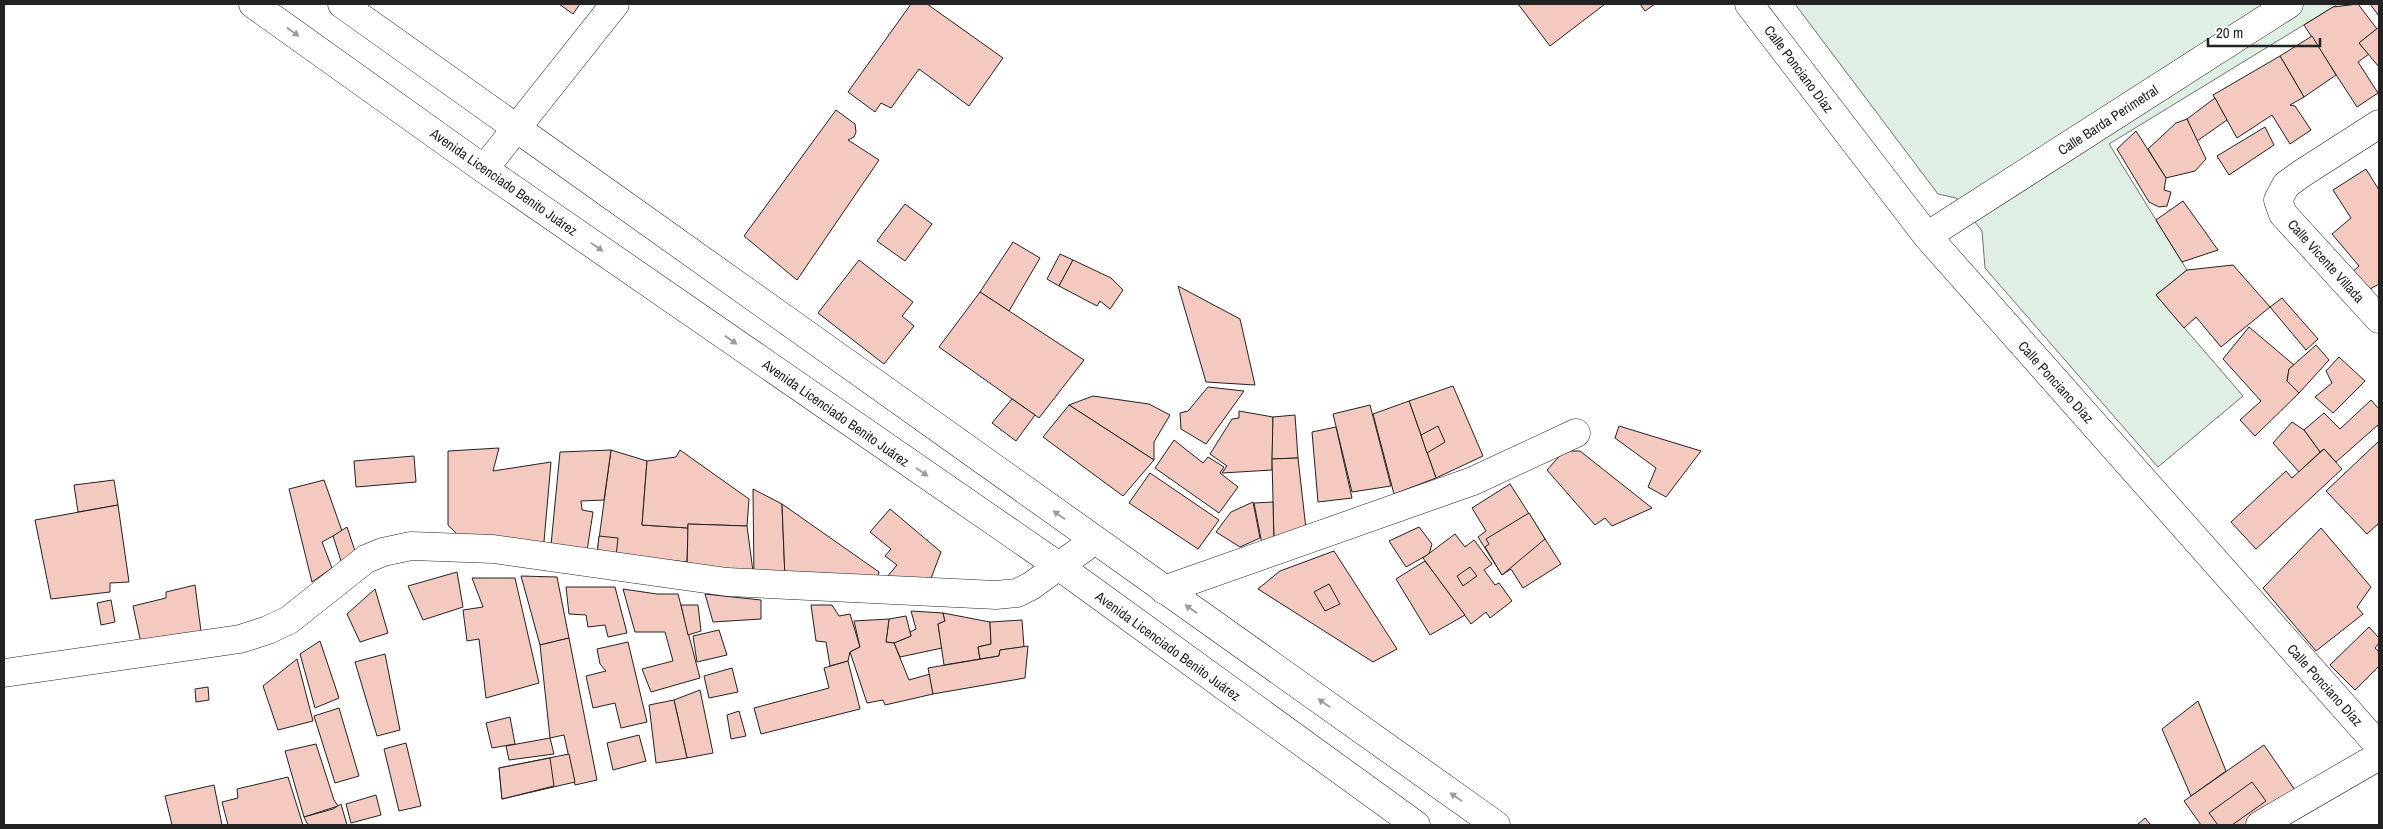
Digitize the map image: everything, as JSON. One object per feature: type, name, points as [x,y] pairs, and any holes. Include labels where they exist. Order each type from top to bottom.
[{"type":"street","name":"Avenida Licenciado Benito Juárez","points":[[253,4],[484,169],[1060,568],[1416,825]]},
{"type":"street","points":[[342,4],[1496,825]]},
{"type":"street","points":[[484,169],[616,4]]},
{"type":"street","name":"Calle Ponciano Díaz","points":[[1749,4],[1927,236],[2379,746]]},
{"type":"street","name":"Calle Barda Perimetral","points":[[1927,236],[2289,4]]},
{"type":"street","name":"Calle Vicente Villada","points":[[2379,124],[2286,185],[2278,200],[2282,214],[2379,320]]},
{"type":"street","points":[[1164,590],[1473,481],[1576,432]]},
{"type":"street","points":[[4,673],[240,639],[268,630],[289,620],[366,559],[383,552],[411,546],[493,549],[727,582],[996,595],[1017,594],[1060,568],[1095,540]]},
{"type":"street","points":[[2260,825],[2379,756]]},
{"type":"green space","points":[[1795,4],[2338,4],[2109,144],[2187,270],[2156,295],[2243,396],[2158,467],[1985,268],[1982,231],[1956,198],[1938,194]]},
{"type":"building","points":[[559,4],[580,4],[573,14]]},
{"type":"building","points":[[911,4],[927,4],[1003,58],[969,106],[919,69],[891,108],[881,103],[875,112],[848,92]]},
{"type":"building","points":[[1518,4],[1605,4],[1550,46]]},
{"type":"building","points":[[1640,4],[1655,4],[1645,11]]},
{"type":"building","points":[[2358,4],[2377,29],[2359,43],[2369,54],[2358,62],[2378,93],[2357,107],[2304,25],[2333,7]]},
{"type":"building","points":[[2370,4],[2379,4],[2379,16]]},
{"type":"building","points":[[2379,27],[2379,67],[2359,43]]},
{"type":"building","points":[[2312,36],[2336,75],[2304,97],[2280,56]]},
{"type":"building","points":[[2280,56],[2304,97],[2290,105],[2295,106],[2311,130],[2290,144],[2272,115],[2237,138],[2213,95]]},
{"type":"building","points":[[2215,98],[2227,120],[2197,141],[2187,119]]},
{"type":"building","points":[[836,110],[855,124],[856,132],[854,137],[848,140],[879,160],[797,280],[744,236]]},
{"type":"building","points":[[2187,119],[2206,159],[2195,171],[2166,178],[2148,149],[2176,123]]},
{"type":"building","points":[[2265,127],[2274,145],[2229,175],[2217,156]]},
{"type":"building","points":[[2136,131],[2166,178],[2164,190],[2171,192],[2167,206],[2159,207],[2149,202],[2117,149]]},
{"type":"building","points":[[2366,169],[2379,190],[2379,284],[2363,293],[2348,276],[2359,266],[2332,234],[2351,218],[2333,190]]},
{"type":"building","points":[[2183,201],[2218,250],[2182,262],[2156,220]]},
{"type":"building","points":[[905,204],[932,224],[905,261],[877,241]]},
{"type":"building","points":[[1013,242],[1040,258],[1009,311],[980,292]]},
{"type":"building","points":[[1060,254],[1073,260],[1059,286],[1047,279]]},
{"type":"building","points":[[859,260],[913,302],[902,316],[914,326],[884,364],[818,313]]},
{"type":"building","points":[[1073,260],[1111,278],[1123,290],[1110,309],[1100,301],[1097,306],[1059,286]]},
{"type":"building","points":[[2233,265],[2270,307],[2221,347],[2196,317],[2184,328],[2156,295],[2187,270]]},
{"type":"building","points":[[1178,286],[1240,319],[1255,385],[1206,382]]},
{"type":"building","points":[[980,292],[1084,360],[1039,418],[939,347]]},
{"type":"building","points":[[2282,298],[2318,339],[2306,350],[2270,307]]},
{"type":"building","points":[[2249,327],[2294,365],[2289,369],[2287,381],[2299,393],[2255,436],[2240,420],[2261,401],[2223,359]]},
{"type":"building","points":[[2316,345],[2329,360],[2299,393],[2287,381],[2289,369]]},
{"type":"building","points":[[2339,357],[2365,381],[2333,413],[2315,397],[2332,383],[2326,371]]},
{"type":"building","points":[[1453,386],[1483,456],[1436,478],[1409,401]]},
{"type":"building","points":[[1208,387],[1244,391],[1206,444],[1181,429],[1180,413],[1188,411]]},
{"type":"building","points":[[1093,396],[1149,404],[1170,415],[1154,442],[1154,460],[1069,405]]},
{"type":"building","points":[[1012,399],[1035,415],[1016,441],[992,423]]},
{"type":"building","points":[[2371,400],[2379,409],[2379,424],[2336,462],[2324,449],[2320,452],[2304,430],[2324,413],[2340,429]]},
{"type":"building","points":[[1409,401],[1436,478],[1394,494],[1373,414]]},
{"type":"building","points":[[1069,405],[1154,460],[1123,496],[1043,437]]},
{"type":"building","points":[[1370,405],[1391,486],[1352,492],[1333,414]]},
{"type":"building","points":[[1239,411],[1273,417],[1272,470],[1222,473],[1227,466],[1210,454],[1232,419],[1239,418]]},
{"type":"building","points":[[1295,415],[1298,458],[1272,459],[1273,417]]},
{"type":"building","points":[[2292,422],[2304,430],[2320,452],[2299,472],[2273,443]]},
{"type":"building","points":[[1438,426],[1445,442],[1427,453],[1421,435]]},
{"type":"building","points":[[1619,426],[1701,451],[1666,497],[1648,487],[1656,468],[1615,438]]},
{"type":"building","points":[[1336,427],[1352,498],[1318,502],[1312,432]]},
{"type":"building","points":[[1174,440],[1203,463],[1208,457],[1224,467],[1220,473],[1238,487],[1219,513],[1155,468]]},
{"type":"building","points":[[2379,441],[2379,523],[2367,534],[2326,491]]},
{"type":"building","points":[[499,448],[493,471],[551,462],[543,553],[462,539],[448,525],[448,451]]},
{"type":"building","points":[[2324,449],[2342,469],[2256,549],[2231,522],[2286,471],[2292,478]]},
{"type":"building","points":[[611,450],[647,461],[642,525],[688,528],[687,562],[597,554]]},
{"type":"building","points":[[611,450],[604,500],[581,501],[582,510],[593,512],[587,551],[551,545],[560,452]]},
{"type":"building","points":[[680,450],[749,499],[747,526],[688,524],[688,528],[642,525],[647,461],[676,457]]},
{"type":"building","points":[[1564,451],[1580,451],[1652,508],[1612,526],[1605,518],[1595,525],[1547,470]]},
{"type":"building","points":[[414,456],[416,482],[356,487],[354,461]]},
{"type":"building","points":[[1298,458],[1306,529],[1274,544],[1272,459]]},
{"type":"building","points":[[1150,473],[1219,520],[1198,549],[1129,503]]},
{"type":"building","points":[[114,480],[118,505],[78,512],[74,485]]},
{"type":"building","points":[[324,480],[342,531],[322,542],[332,568],[312,582],[289,489]]},
{"type":"building","points":[[1510,484],[1561,564],[1523,588],[1511,569],[1502,575],[1478,537],[1486,531],[1472,508]]},
{"type":"building","points":[[753,489],[782,504],[785,578],[754,579]]},
{"type":"building","points":[[1253,502],[1260,538],[1240,547],[1216,532],[1231,512]]},
{"type":"building","points":[[1273,502],[1274,544],[1262,544],[1254,503]]},
{"type":"building","points":[[782,504],[879,572],[877,583],[785,578]]},
{"type":"building","points":[[118,505],[129,582],[110,583],[110,592],[51,599],[35,520]]},
{"type":"building","points":[[890,509],[941,552],[927,589],[882,583],[897,565],[885,556],[891,549],[870,532]]},
{"type":"building","points":[[1529,513],[1545,539],[1502,575],[1485,547],[1489,544],[1486,539]]},
{"type":"building","points":[[688,524],[747,526],[754,579],[687,571]]},
{"type":"building","points":[[347,527],[356,554],[341,561],[333,536]]},
{"type":"building","points":[[1419,527],[1432,544],[1429,554],[1406,567],[1389,541]]},
{"type":"building","points":[[2321,528],[2371,587],[2357,607],[2363,614],[2316,651],[2263,588]]},
{"type":"building","points":[[1455,534],[1465,547],[1474,540],[1492,564],[1484,570],[1495,585],[1499,583],[1512,601],[1490,618],[1486,612],[1471,624],[1423,558]]},
{"type":"building","points":[[599,536],[618,538],[616,556],[597,554]]},
{"type":"building","points":[[1334,551],[1397,649],[1373,662],[1258,589],[1280,571]]},
{"type":"building","points":[[1425,561],[1465,615],[1430,635],[1396,579]]},
{"type":"building","points":[[1470,567],[1477,576],[1463,586],[1457,576]]},
{"type":"building","points":[[457,572],[463,607],[423,620],[408,586]]},
{"type":"building","points":[[521,576],[557,577],[569,638],[540,645]]},
{"type":"building","points":[[472,578],[515,578],[539,683],[486,698],[479,639],[467,641],[463,610],[483,607]]},
{"type":"building","points":[[1329,584],[1340,604],[1325,611],[1314,592]]},
{"type":"building","points":[[195,585],[202,639],[142,648],[133,606],[166,598],[166,592]]},
{"type":"building","points":[[566,587],[615,587],[627,633],[608,637],[605,625],[588,627],[586,615],[569,614]]},
{"type":"building","points":[[375,589],[388,633],[360,642],[347,614]]},
{"type":"building","points":[[623,589],[657,594],[678,594],[700,678],[651,692],[642,669],[673,661],[665,632],[635,632]]},
{"type":"building","points":[[705,594],[761,600],[761,619],[713,622]]},
{"type":"building","points":[[111,600],[115,622],[101,625],[97,603]]},
{"type":"building","points":[[681,605],[698,605],[701,631],[688,635]]},
{"type":"building","points":[[811,605],[832,605],[839,616],[850,614],[860,647],[850,652],[848,661],[830,666],[826,642],[816,641]]},
{"type":"building","points":[[911,611],[943,613],[945,621],[938,624],[942,648],[900,657],[894,643],[911,636],[910,632],[916,629]]},
{"type":"building","points":[[943,613],[990,622],[991,644],[978,647],[980,659],[944,665],[938,624],[945,621]]},
{"type":"building","points":[[906,616],[911,636],[894,643],[886,642],[889,619]]},
{"type":"building","points":[[889,619],[886,642],[894,643],[909,680],[930,674],[933,694],[885,705],[883,700],[867,703],[850,652],[860,647],[854,621]]},
{"type":"building","points":[[1022,620],[1024,647],[1000,650],[999,656],[980,659],[978,647],[991,644],[990,622]]},
{"type":"building","points":[[2369,627],[2379,638],[2379,643],[2375,648],[2379,652],[2379,666],[2355,690],[2330,665]]},
{"type":"building","points":[[719,630],[727,655],[697,662],[693,636]]},
{"type":"building","points":[[569,638],[597,780],[575,785],[564,735],[550,738],[540,645]]},
{"type":"building","points":[[320,641],[339,698],[315,708],[300,654]]},
{"type":"building","points":[[628,642],[647,722],[621,728],[615,703],[593,708],[586,676],[606,671],[600,664],[597,649]]},
{"type":"building","points":[[1028,646],[1025,678],[933,694],[928,668],[999,656],[1000,650]]},
{"type":"building","points":[[385,654],[400,730],[377,736],[355,662]]},
{"type":"building","points":[[297,659],[313,721],[278,730],[263,686]]},
{"type":"building","points":[[848,661],[860,709],[761,734],[754,708],[829,688],[824,668]]},
{"type":"building","points":[[732,668],[738,692],[709,698],[704,676]]},
{"type":"building","points":[[208,687],[209,700],[196,702],[195,689]]},
{"type":"building","points":[[700,690],[713,753],[687,758],[674,700]]},
{"type":"building","points":[[674,700],[687,758],[656,763],[649,705]]},
{"type":"building","points":[[2198,701],[2226,771],[2191,796],[2162,729]]},
{"type":"building","points":[[339,708],[359,776],[335,783],[314,716]]},
{"type":"building","points":[[739,711],[746,736],[731,739],[727,715]]},
{"type":"building","points":[[510,717],[515,744],[492,748],[486,723]]},
{"type":"building","points":[[639,735],[646,761],[613,770],[607,743]]},
{"type":"building","points":[[550,738],[554,754],[509,760],[506,746]]},
{"type":"building","points":[[406,743],[421,806],[399,811],[384,749]]},
{"type":"building","points":[[316,744],[334,800],[338,806],[304,817],[285,751]]},
{"type":"building","points":[[2264,745],[2297,793],[2250,825],[2201,825],[2184,801]]},
{"type":"building","points":[[569,754],[575,782],[502,799],[499,768]]},
{"type":"building","points":[[550,758],[554,786],[502,799],[499,768]]},
{"type":"building","points":[[288,777],[303,825],[228,825],[222,802],[238,798],[237,789]]},
{"type":"building","points":[[2252,782],[2266,801],[2232,825],[2218,825],[2209,813]]},
{"type":"building","points":[[214,785],[222,825],[172,825],[165,796]]},
{"type":"building","points":[[376,795],[381,815],[351,823],[346,804]]},
{"type":"building","points":[[341,804],[347,825],[308,825],[304,817],[333,809]]},
{"type":"building","points":[[2145,818],[2151,825],[2137,825]]}]
